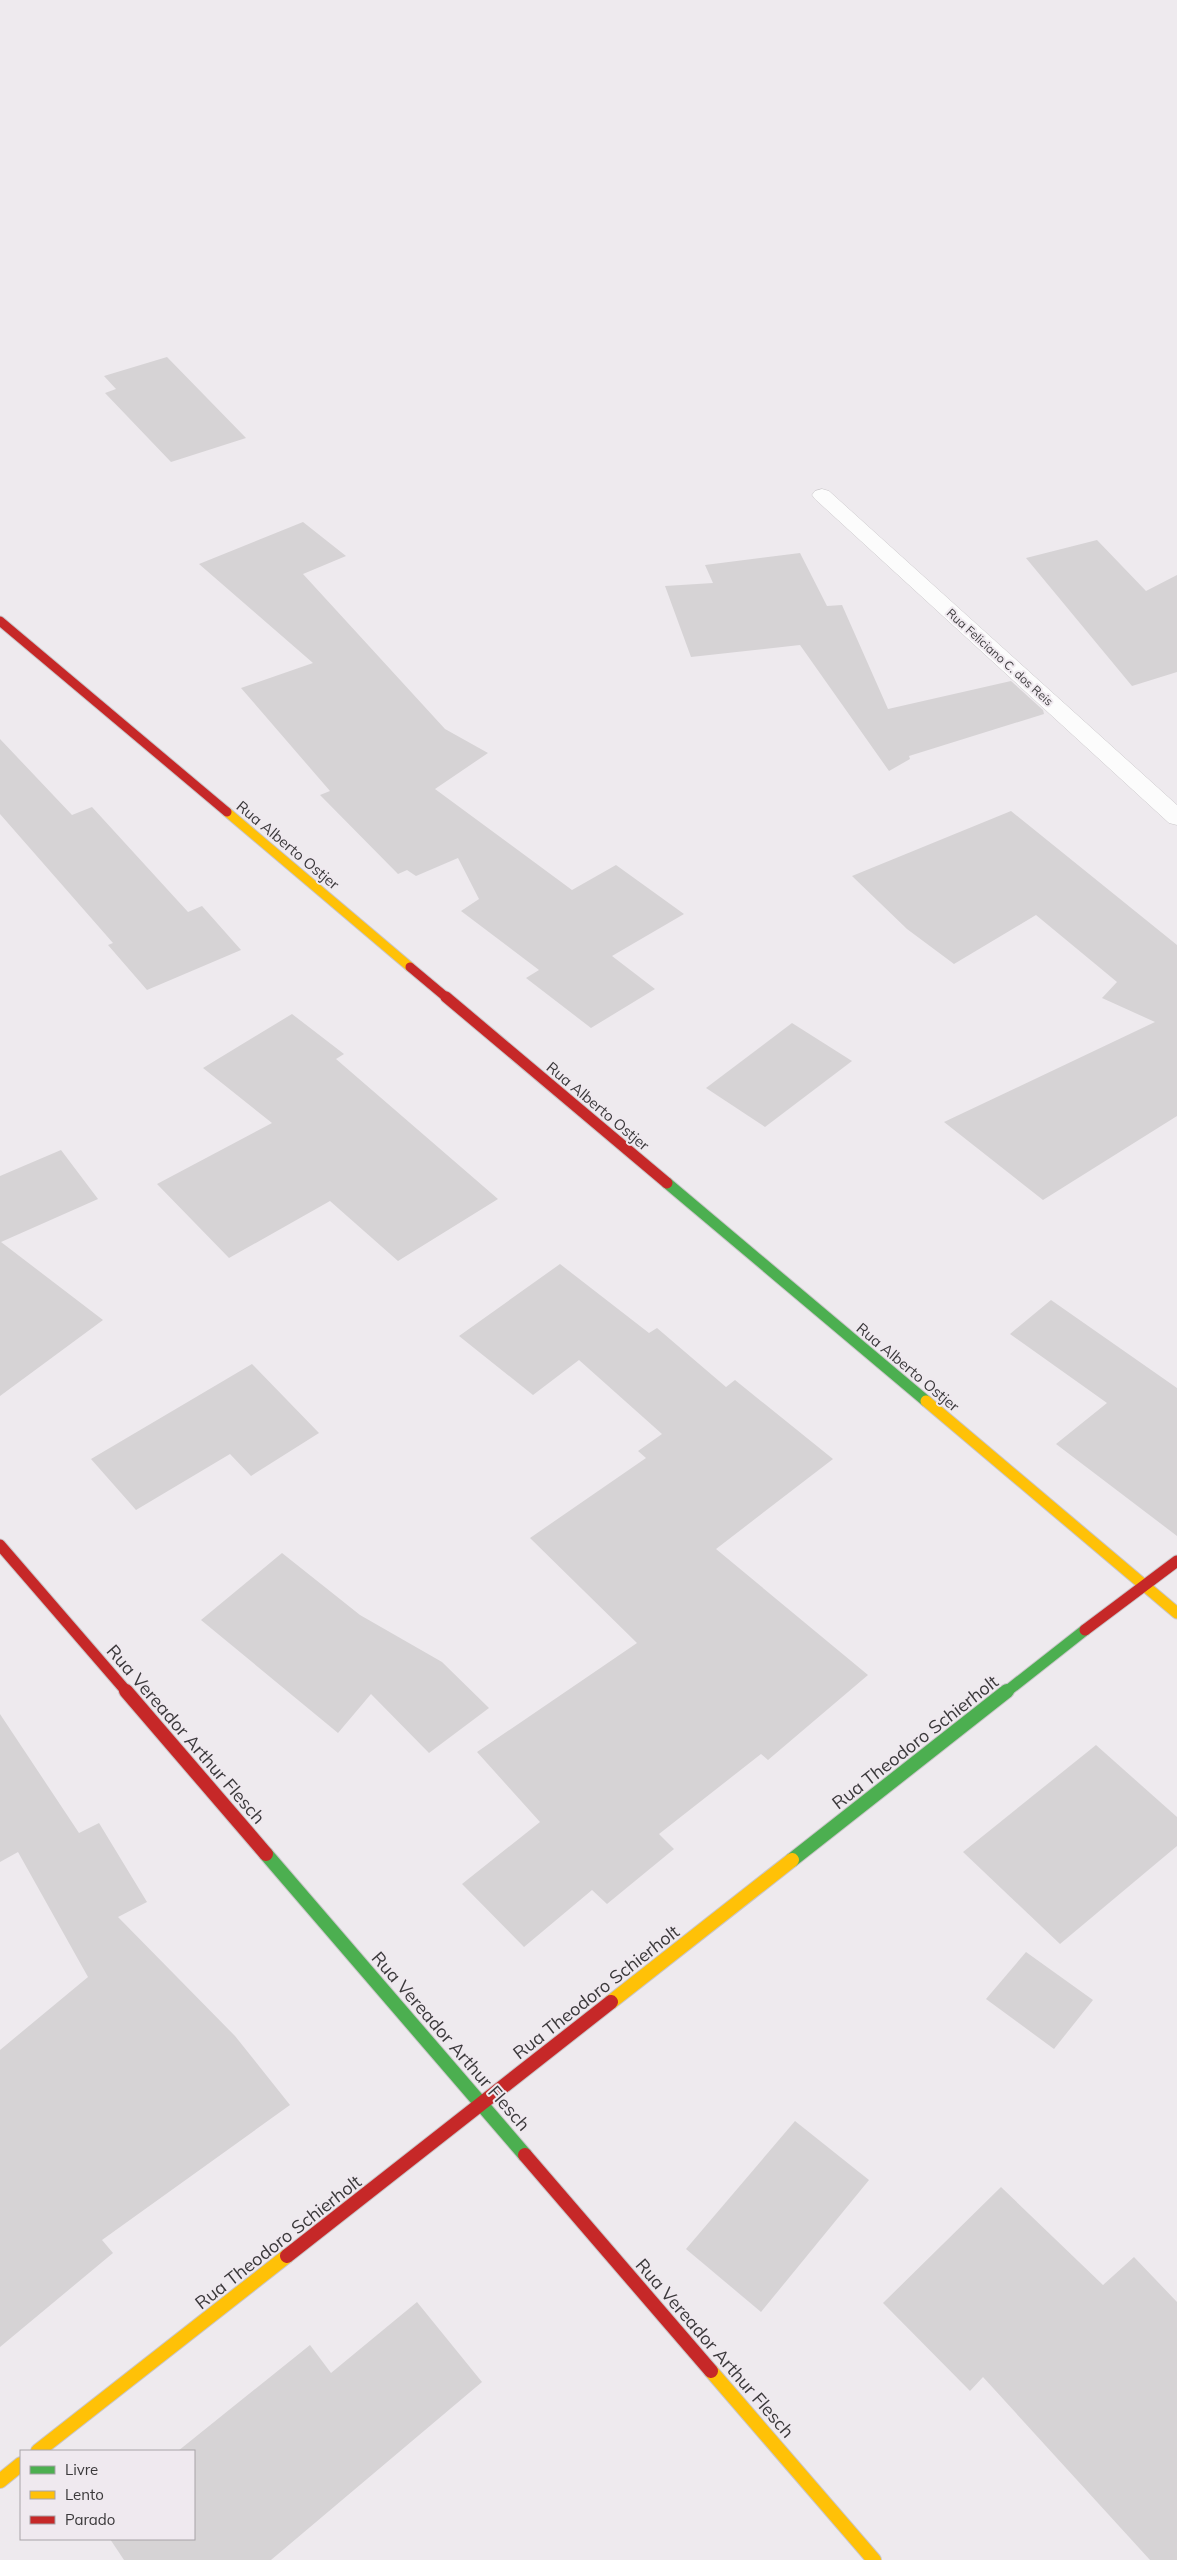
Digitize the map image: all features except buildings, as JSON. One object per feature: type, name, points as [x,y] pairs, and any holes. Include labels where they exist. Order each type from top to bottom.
[{"type":"street","name":"Rua Feliciano C. dos Reis","points":[[822,495],[1177,818]]},
{"type":"street","name":"Rua Alberto Ostjer","points":[[0,621],[1177,1613]]},
{"type":"street","name":"Rua Vereador Arthur Flesch","points":[[0,1545],[874,2560]]},
{"type":"street","name":"Rua Theodoro Schierholt","points":[[39,2450],[1143,1585],[1177,1561]]},
{"type":"street","points":[[0,2481],[20,2465]]},
{"type":"traffic: fast","points":[[667,1183],[926,1401]]},
{"type":"traffic: fast","points":[[792,1860],[1085,1630]]},
{"type":"traffic: fast","points":[[266,1854],[525,2155]]},
{"type":"traffic: slow","points":[[227,812],[410,967]]},
{"type":"traffic: slow","points":[[926,1401],[1177,1613]]},
{"type":"traffic: slow","points":[[611,2002],[792,1860]]},
{"type":"traffic: slow","points":[[39,2450],[287,2256]]},
{"type":"traffic: slow","points":[[711,2371],[874,2560]]},
{"type":"traffic: slow","points":[[0,2481],[20,2465]]},
{"type":"traffic: jam","points":[[0,621],[227,812]]},
{"type":"traffic: jam","points":[[410,967],[667,1183]]},
{"type":"traffic: jam","points":[[0,1545],[266,1854]]},
{"type":"traffic: jam","points":[[1085,1630],[1177,1561]]},
{"type":"traffic: jam","points":[[287,2256],[611,2002]]},
{"type":"traffic: jam","points":[[525,2155],[711,2371]]}]
